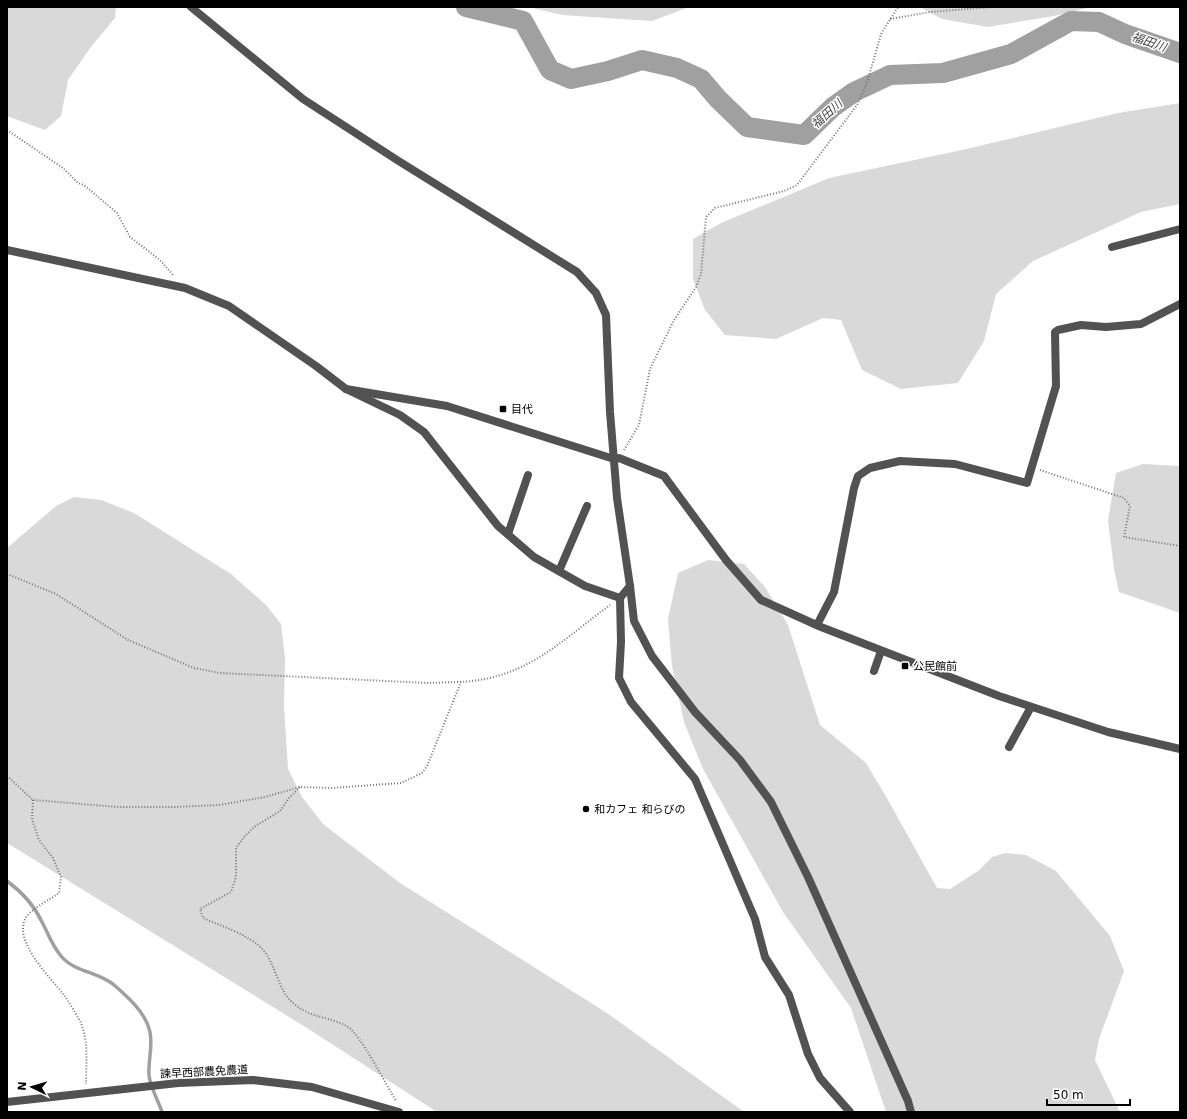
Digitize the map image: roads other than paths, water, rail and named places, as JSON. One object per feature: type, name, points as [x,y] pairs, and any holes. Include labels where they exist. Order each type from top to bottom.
[{"type":"street","points":[[191,7],[303,99],[397,160],[576,272],[596,293],[606,315],[610,412],[617,458],[617,498],[634,622],[652,656],[696,712],[740,760],[771,802],[811,884],[899,1080],[911,1112]]},
{"type":"street","points":[[1112,247],[1180,229]]},
{"type":"street","points":[[7,250],[185,288],[229,306],[316,366],[346,389],[400,415],[424,432],[498,526],[534,557],[585,586],[620,598]]},
{"type":"street","points":[[817,625],[834,592],[854,488],[858,476],[870,468],[900,461],[955,464],[1027,483],[1033,468],[1056,386],[1057,372],[1055,332],[1081,325],[1106,327],[1141,324],[1180,304]]},
{"type":"street","points":[[346,389],[446,406],[617,458],[664,476],[726,560],[761,600],[881,651],[1031,707],[1108,732],[1180,748]]},
{"type":"street","points":[[508,534],[528,475]]},
{"type":"street","points":[[558,571],[587,506]]},
{"type":"street","points":[[630,586],[620,598],[621,642],[619,678],[631,702],[695,779],[755,919],[765,957],[789,995],[808,1054],[820,1078],[850,1112]]},
{"type":"street","points":[[874,671],[881,651]]},
{"type":"street","points":[[1009,746],[1031,707]]},
{"type":"street","name":"諫早西部農免農道","points":[[7,1102],[178,1083],[253,1080],[312,1087],[399,1109]]},
{"type":"waterway","name":"福田川","points":[[466,7],[523,21],[550,70],[571,79],[608,71],[642,60],[677,68],[701,79],[718,99],[747,127],[804,135],[833,107],[854,92],[890,75],[943,73],[1011,54],[1071,21],[1099,22],[1125,34],[1180,53]]},
{"type":"waterway","points":[[7,881],[23,894],[31,904],[39,916],[50,939],[66,961],[80,969],[101,977],[114,985],[141,1012],[148,1025],[151,1037],[149,1070],[150,1080],[152,1089],[162,1112]]},
{"type":"place","name":"目代","points":[[503,409]]},
{"type":"place","name":"公民館前","points":[[905,666]]},
{"type":"place","name":"和カフェ 和らびの","points":[[586,809]]}]
